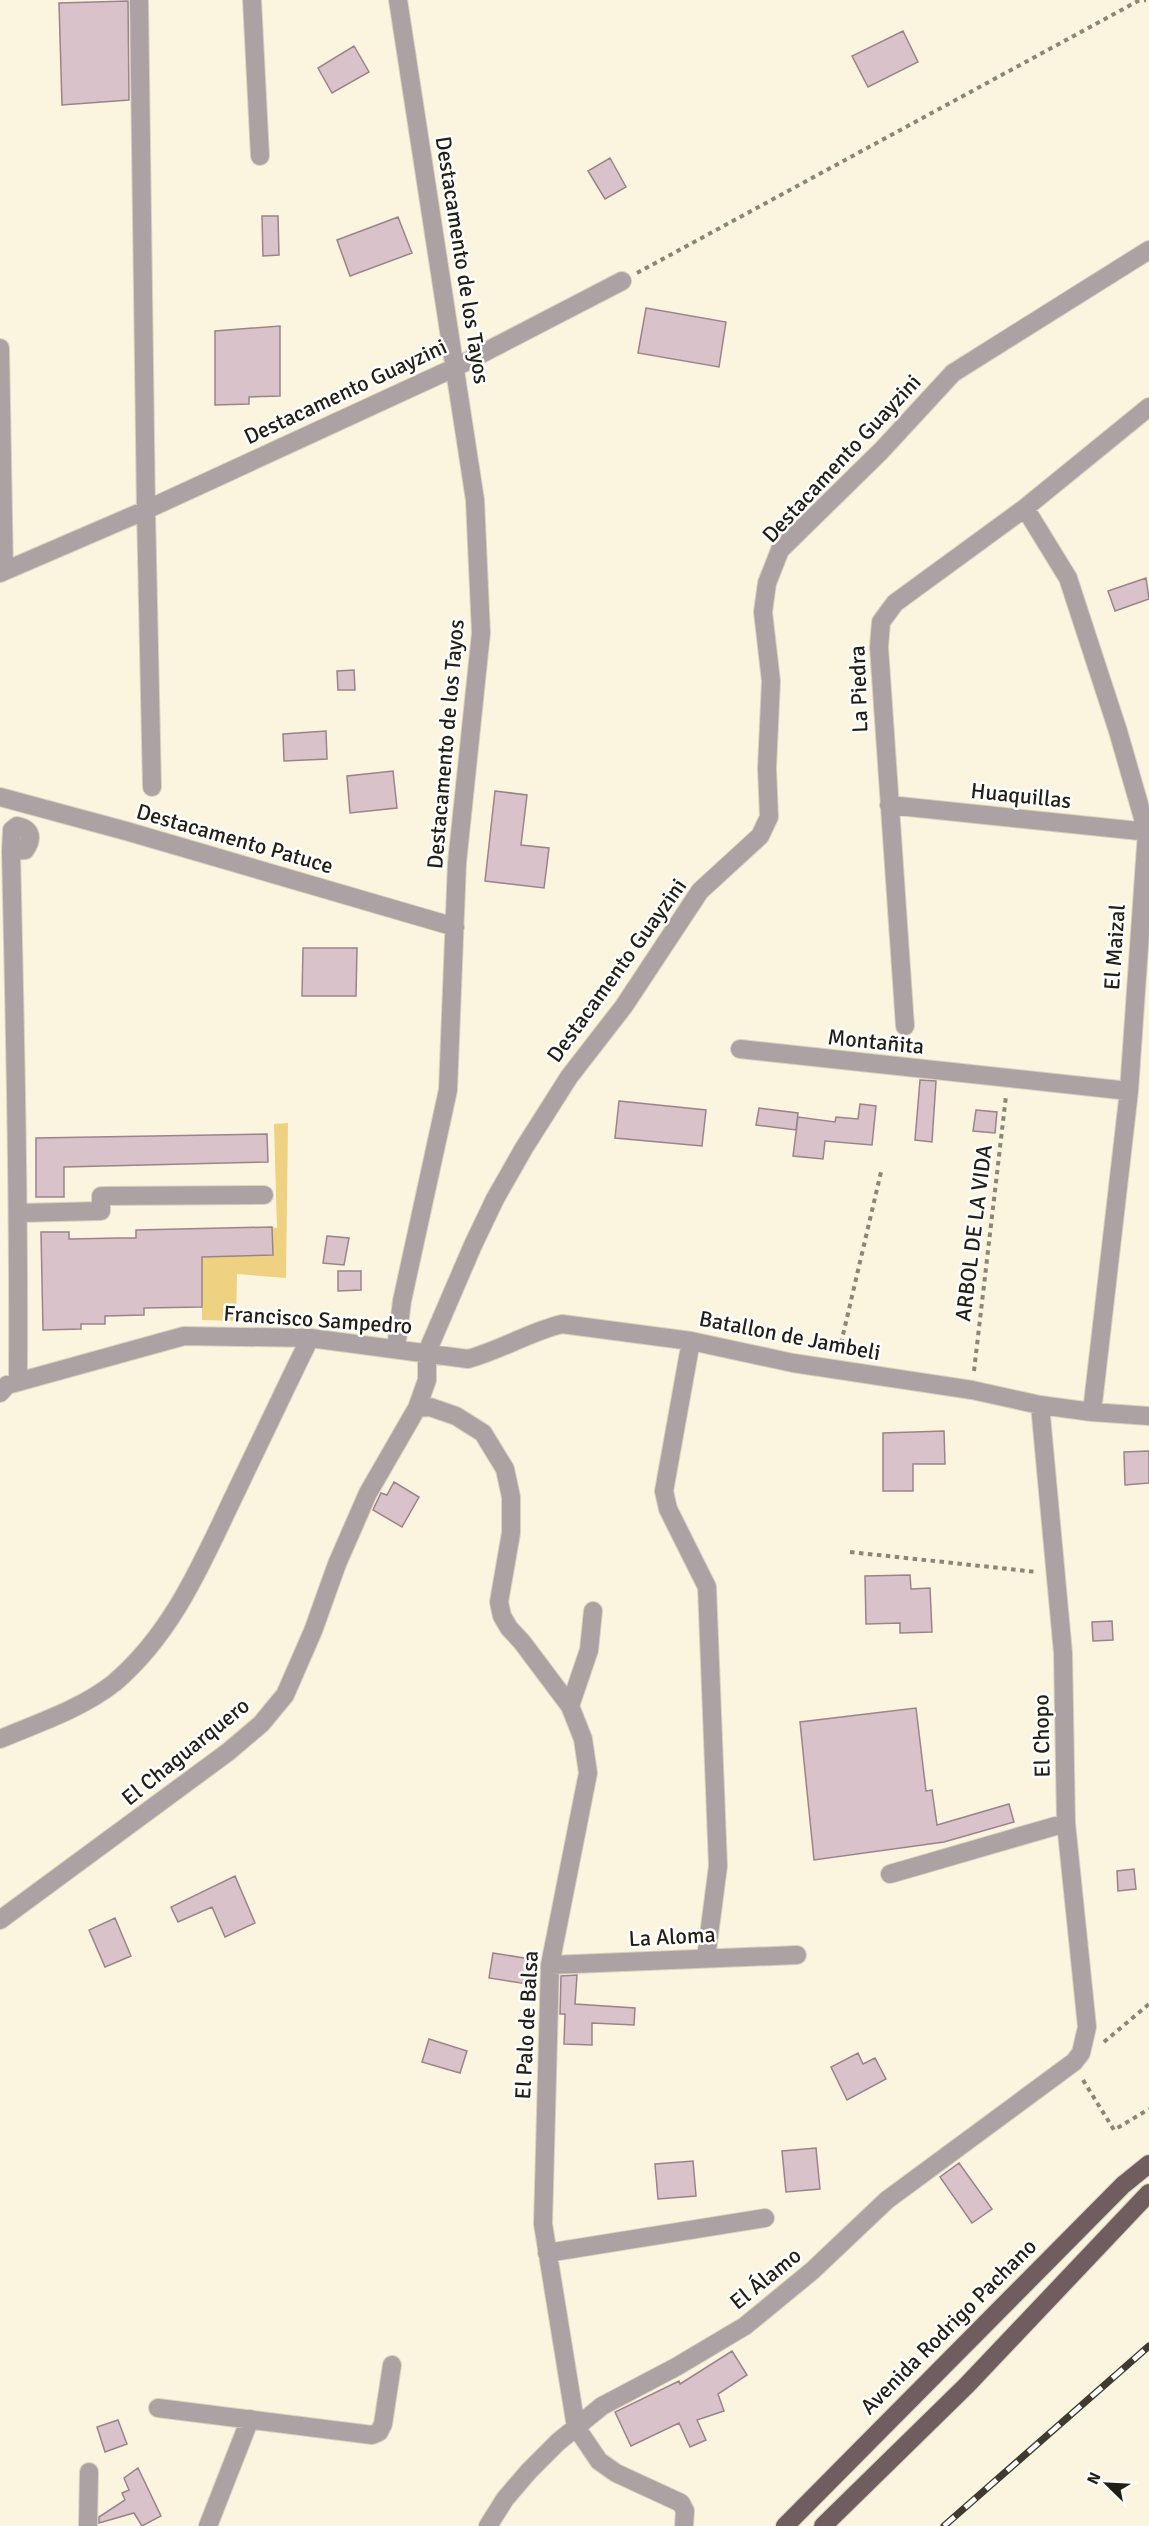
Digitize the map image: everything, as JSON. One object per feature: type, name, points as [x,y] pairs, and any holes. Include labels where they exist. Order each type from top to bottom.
[{"type":"main road","name":"Avenida Rodrigo Pachano","points":[[785,2526],[1123,2185],[1149,2164]]},
{"type":"main road","points":[[823,2526],[967,2385],[1149,2193]]},
{"type":"street","points":[[139,0],[152,787]]},
{"type":"street","points":[[252,0],[260,156]]},
{"type":"street","name":"Destacamento de los Tayos","points":[[396,1348],[402,1301],[448,1090],[458,863],[481,633],[475,500],[398,0]]},
{"type":"street","name":"Destacamento Guayzini","points":[[427,1352],[495,1199],[569,1077],[624,1006],[700,891],[760,836],[765,828],[769,817],[767,768],[771,681],[763,612],[767,583],[780,550],[881,451],[953,373],[1149,249]]},
{"type":"street","name":"Destacamento Guayzini","points":[[2,572],[146,510],[456,367],[622,281]]},
{"type":"street","points":[[0,348],[2,572]]},
{"type":"street","name":"La Piedra","points":[[905,1026],[879,647],[881,622],[895,603],[1025,508],[1147,413]]},
{"type":"street","name":"El Maizal","points":[[1025,508],[1068,578],[1148,832],[1129,1091],[1092,1412]]},
{"type":"street","name":"Destacamento Patuce","points":[[0,797],[126,831],[455,927]]},
{"type":"street","name":"Huaquillas","points":[[889,805],[1148,832]]},
{"type":"street","points":[[11,851],[19,1213],[18,1382]]},
{"type":"street","name":"Montañita","points":[[740,1049],[1008,1080],[1129,1091]]},
{"type":"street","points":[[19,1213],[101,1211],[101,1196],[264,1195]]},
{"type":"street","name":"Batallon de Jambeli","points":[[427,1352],[468,1359],[490,1353],[562,1324],[691,1341],[834,1370],[972,1390],[1040,1405],[1149,1416]]},
{"type":"street","name":"Francisco Sampedro","points":[[0,1393],[7,1385],[184,1336],[310,1338],[427,1352]]},
{"type":"street","points":[[0,1739],[74,1708],[112,1684],[146,1653],[176,1611],[199,1569],[310,1338]]},
{"type":"street","points":[[691,1341],[664,1491],[668,1509],[707,1587],[718,1866],[706,1958]]},
{"type":"street","name":"El Chaguarquero","points":[[0,1920],[164,1802],[228,1752],[261,1724],[285,1695],[314,1631],[337,1564],[368,1492],[417,1407],[427,1380],[427,1352]]},
{"type":"street","name":"El Chopo","points":[[1040,1405],[1063,1653],[1066,1823],[1088,2026],[1081,2053],[1074,2062]]},
{"type":"street","name":"El Palo de Balsa","points":[[417,1407],[430,1407],[456,1416],[483,1433],[505,1469],[512,1497],[511,1533],[499,1602],[502,1616],[508,1628],[522,1642],[570,1706],[583,1739],[588,1773],[549,1965],[543,2224],[576,2427],[599,2460],[616,2474],[681,2503],[685,2511],[684,2526]]},
{"type":"street","points":[[570,1706],[589,1650],[593,1611]]},
{"type":"street","points":[[890,1874],[1066,1823]]},
{"type":"street","name":"La Aloma","points":[[549,1965],[797,1954]]},
{"type":"street","name":"El Álamo","points":[[488,2526],[505,2499],[529,2471],[558,2442],[602,2406],[676,2367],[744,2326],[812,2271],[887,2200],[1074,2062]]},
{"type":"street","points":[[547,2253],[765,2218]]},
{"type":"street","points":[[159,2408],[372,2435],[379,2432],[383,2424],[392,2366]]},
{"type":"street","points":[[208,2526],[250,2419]]},
{"type":"street","points":[[88,2526],[89,2472]]},
{"type":"path","points":[[622,281],[1138,1],[1146,0]]},
{"type":"path","name":"ARBOL DE LA VIDA","points":[[972,1390],[1008,1080]]},
{"type":"path","points":[[834,1370],[881,1172]]},
{"type":"path","points":[[850,1552],[1056,1574]]},
{"type":"path","points":[[1149,2004],[1099,2047],[1074,2062],[1090,2094],[1114,2130],[1149,2109]]},
{"type":"shaded area","points":[[288,1123],[286,1278],[237,1274],[236,1321],[202,1320],[202,1257],[273,1255],[272,1227],[277,1228],[274,1124]]},
{"type":"building","points":[[128,1],[129,100],[62,105],[59,3]]},
{"type":"building","points":[[903,31],[918,62],[868,87],[852,56]]},
{"type":"building","points":[[354,46],[369,72],[332,93],[318,68]]},
{"type":"building","points":[[610,158],[626,187],[605,199],[588,171]]},
{"type":"building","points":[[262,216],[278,216],[279,255],[263,256]]},
{"type":"building","points":[[398,217],[412,253],[350,276],[337,240]]},
{"type":"building","points":[[646,308],[726,322],[719,367],[638,353]]},
{"type":"building","points":[[280,326],[280,396],[249,397],[249,404],[215,405],[215,331]]},
{"type":"building","points":[[1146,578],[1149,599],[1115,611],[1108,591]]},
{"type":"building","points":[[354,670],[355,690],[338,690],[337,671]]},
{"type":"building","points":[[326,731],[327,759],[284,761],[283,734]]},
{"type":"building","points":[[393,771],[397,808],[350,813],[347,776]]},
{"type":"building","points":[[495,791],[527,795],[521,845],[549,848],[544,888],[485,881]]},
{"type":"building","points":[[303,948],[357,948],[356,996],[302,996]]},
{"type":"building","points":[[920,1080],[936,1081],[932,1142],[915,1140]]},
{"type":"building","points":[[619,1101],[706,1110],[702,1146],[615,1138]]},
{"type":"building","points":[[860,1104],[876,1106],[872,1145],[825,1141],[823,1159],[793,1156],[798,1117],[835,1122],[836,1117],[858,1119]]},
{"type":"building","points":[[759,1108],[798,1113],[796,1130],[756,1125]]},
{"type":"building","points":[[976,1110],[997,1112],[995,1133],[973,1131]]},
{"type":"building","points":[[267,1134],[268,1162],[64,1167],[64,1197],[36,1197],[36,1138]]},
{"type":"building","points":[[272,1227],[273,1255],[202,1257],[202,1307],[144,1308],[144,1315],[105,1316],[105,1324],[81,1324],[81,1329],[43,1330],[41,1232],[69,1232],[69,1239],[136,1238],[136,1230]]},
{"type":"building","points":[[327,1236],[349,1238],[344,1265],[323,1263]]},
{"type":"building","points":[[338,1271],[361,1271],[361,1290],[338,1291]]},
{"type":"building","points":[[944,1431],[945,1464],[913,1464],[913,1491],[883,1491],[883,1433]]},
{"type":"building","points":[[1149,1451],[1149,1483],[1125,1485],[1124,1452]]},
{"type":"building","points":[[394,1482],[419,1497],[402,1527],[373,1510],[381,1493],[387,1495]]},
{"type":"building","points":[[910,1575],[911,1589],[930,1588],[932,1632],[900,1633],[900,1623],[866,1624],[865,1576]]},
{"type":"building","points":[[1112,1621],[1113,1640],[1093,1641],[1092,1622]]},
{"type":"building","points":[[916,1708],[926,1791],[932,1790],[937,1825],[1009,1804],[1014,1822],[944,1842],[814,1860],[800,1722]]},
{"type":"building","points":[[1134,1869],[1136,1889],[1118,1891],[1117,1871]]},
{"type":"building","points":[[235,1876],[255,1923],[225,1937],[212,1907],[178,1922],[171,1907]]},
{"type":"building","points":[[115,1918],[131,1956],[105,1967],[89,1930]]},
{"type":"building","points":[[493,1953],[531,1959],[527,1984],[489,1978]]},
{"type":"building","points":[[577,1975],[575,2004],[635,2008],[634,2025],[592,2023],[592,2045],[564,2044],[565,2014],[560,2014],[561,1976]]},
{"type":"building","points":[[429,2039],[467,2051],[460,2073],[422,2062]]},
{"type":"building","points":[[858,2053],[863,2064],[875,2058],[886,2079],[847,2100],[831,2067]]},
{"type":"building","points":[[816,2148],[820,2189],[786,2192],[782,2151]]},
{"type":"building","points":[[693,2161],[696,2196],[658,2199],[655,2164]]},
{"type":"building","points":[[959,2163],[992,2209],[972,2223],[940,2177]]},
{"type":"building","points":[[732,2351],[747,2375],[718,2394],[724,2411],[697,2420],[706,2440],[690,2447],[679,2423],[631,2446],[615,2412],[679,2381],[680,2384]]},
{"type":"building","points":[[118,2420],[127,2444],[105,2452],[97,2427]]},
{"type":"building","points":[[138,2468],[161,2516],[142,2526],[134,2513],[99,2523],[99,2517],[125,2500],[122,2493],[129,2490],[124,2478]]},
{"type":"railway","points":[[944,2526],[1149,2346]]}]
